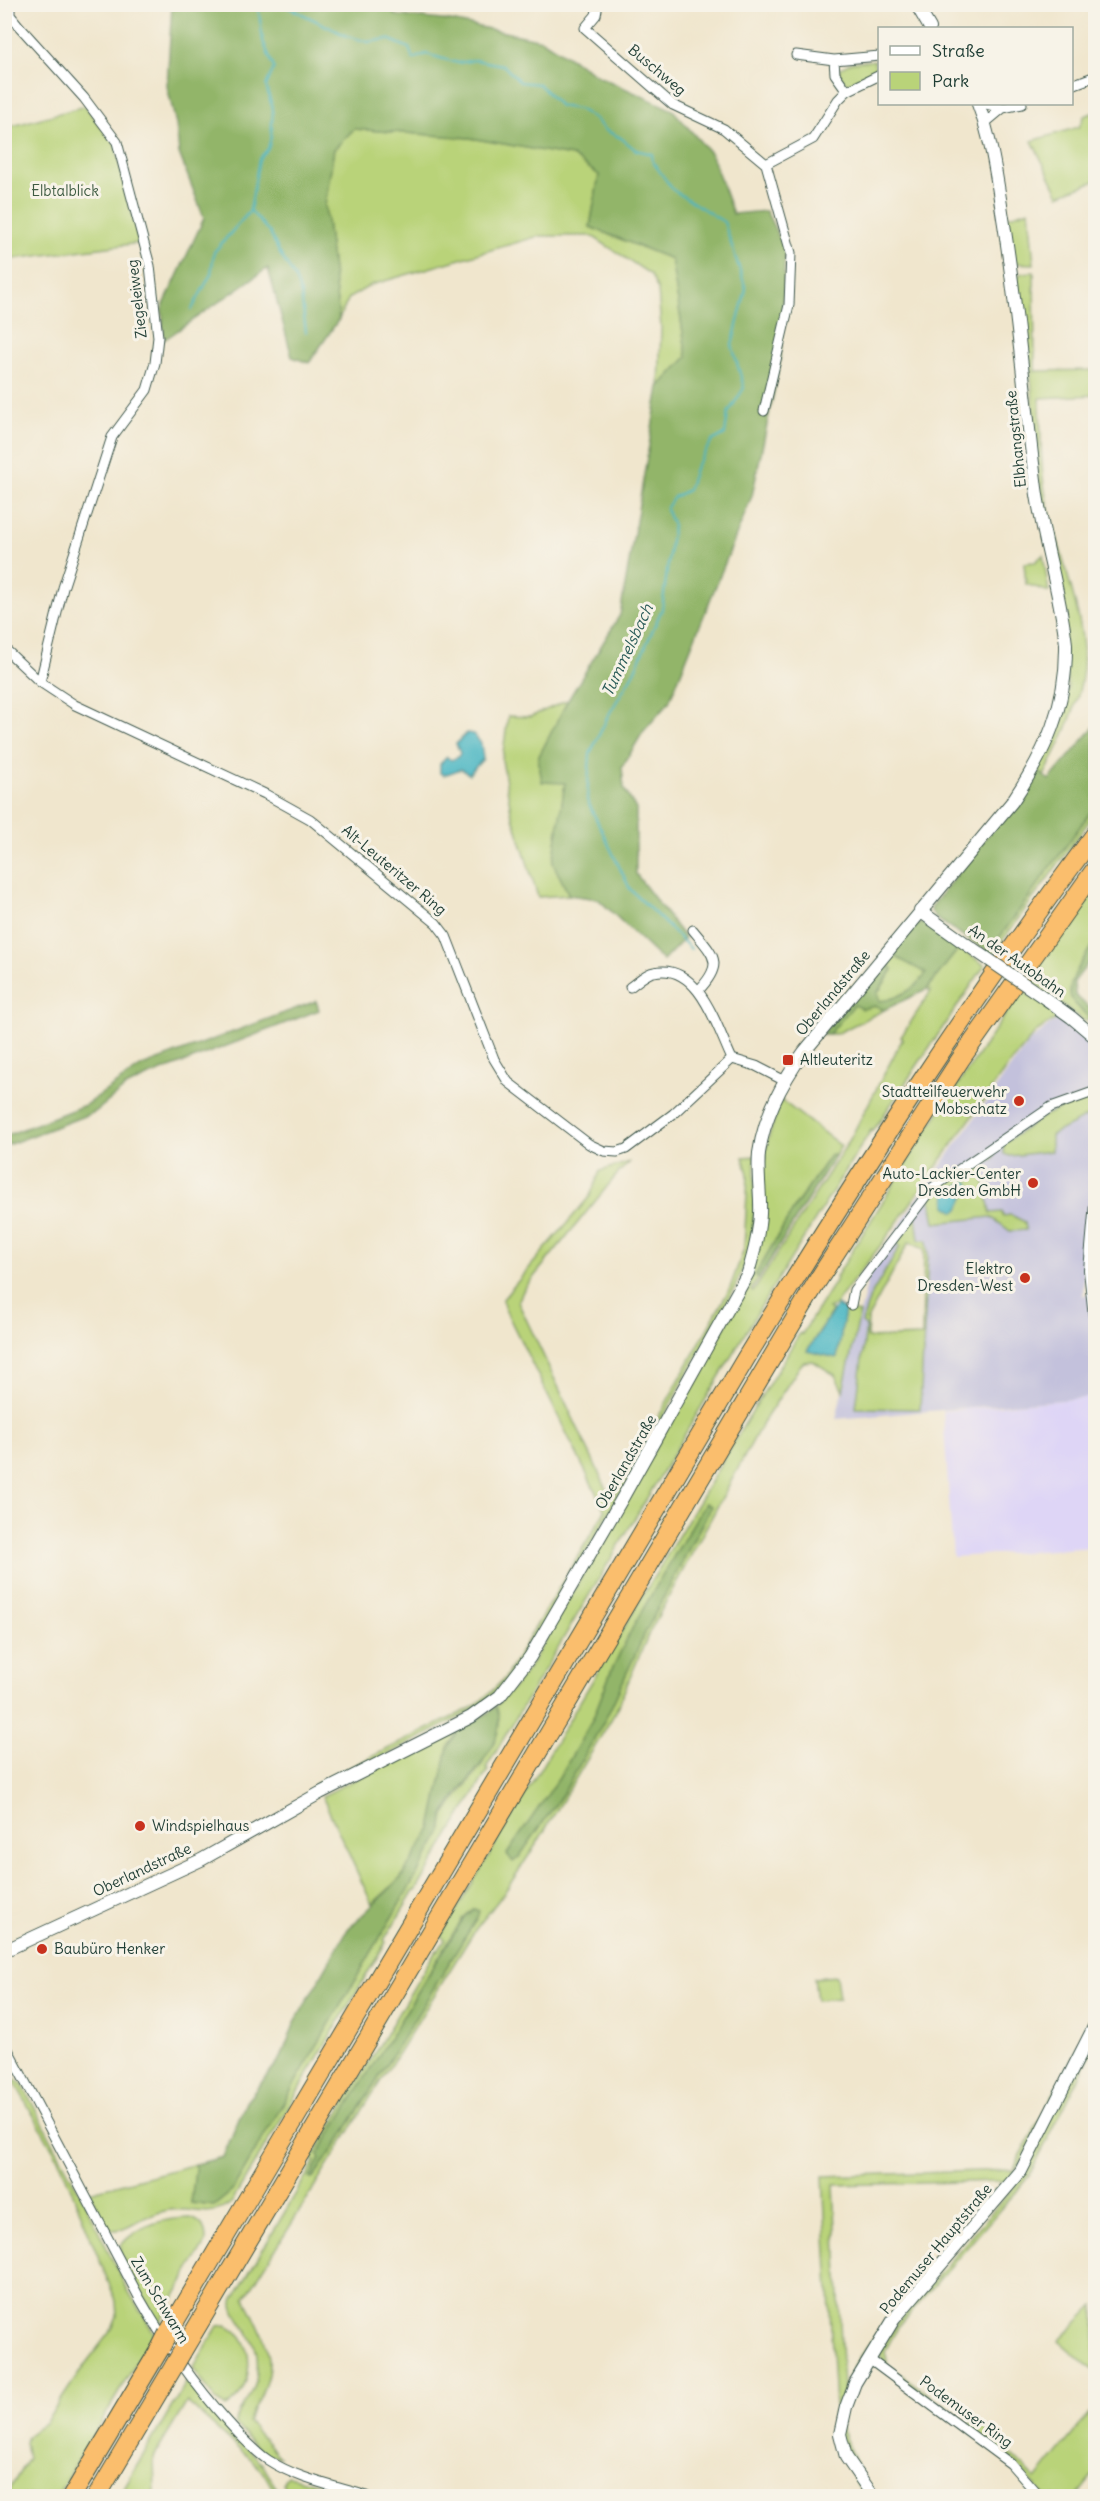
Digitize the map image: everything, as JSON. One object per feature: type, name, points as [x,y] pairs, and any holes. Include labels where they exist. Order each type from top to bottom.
[{"type":"highway","points":[[72,2496],[776,1307],[943,1047],[1095,833]]},
{"type":"highway","points":[[97,2496],[812,1290],[960,1060],[1095,868]]},
{"type":"street","name":"Ziegeleiweg","points":[[10,4],[10,15],[84,98],[117,142],[150,266],[158,337],[155,363],[147,390],[112,437],[63,588],[40,682]]},
{"type":"street","name":"Buschweg","points":[[598,4],[596,15],[585,28],[673,105],[724,129],[766,164]]},
{"type":"street","points":[[917,5],[929,27]]},
{"type":"street","points":[[796,55],[834,60],[878,56]]},
{"type":"street","points":[[834,60],[835,74],[847,91]]},
{"type":"street","points":[[764,411],[789,305],[790,253],[766,164],[818,135],[838,100],[847,91],[878,76]]},
{"type":"street","points":[[1073,84],[1095,76]]},
{"type":"street","name":"Elbhangstraße","points":[[978,105],[993,160],[1015,294],[1035,482],[1066,644],[1067,670],[1063,692],[1056,718],[1035,767]]},
{"type":"street","points":[[990,105],[1003,108],[1017,105]]},
{"type":"street","points":[[985,123],[1003,108]]},
{"type":"street","name":"Alt-Leuteritzer Ring","points":[[4,648],[40,682],[75,705],[265,794],[310,819],[436,923],[446,936],[494,1059],[508,1082],[589,1144],[604,1151],[616,1152],[626,1149],[673,1114],[732,1059]]},
{"type":"street","name":"Oberlandstraße","points":[[4,1951],[194,1863],[320,1793],[471,1718],[500,1696],[513,1682],[530,1657],[623,1497],[748,1273],[755,1252],[760,1215],[759,1156],[762,1136],[785,1081],[804,1052],[1012,802],[1035,767]]},
{"type":"street","name":"An der Autobahn","points":[[920,911],[1071,1017],[1095,1038]]},
{"type":"street","points":[[693,930],[711,953],[715,968],[709,980],[698,991]]},
{"type":"street","points":[[630,987],[652,972],[671,971],[684,975],[710,1009],[732,1059],[756,1066],[785,1081]]},
{"type":"street","points":[[851,1305],[854,1290],[932,1188],[1051,1107],[1095,1091]]},
{"type":"street","points":[[1095,1203],[1090,1270],[1095,1326]]},
{"type":"street","name":"Podemuser Hauptstraße","points":[[873,2496],[846,2457],[840,2434],[846,2407],[869,2359],[894,2319],[1021,2171],[1095,2022]]},
{"type":"street","name":"Zum Schwarm","points":[[4,2042],[140,2299],[156,2327],[204,2393],[241,2436],[269,2461],[298,2474],[367,2496]]},
{"type":"street","name":"Podemuser Ring","points":[[869,2359],[1011,2464],[1039,2496]]},
{"type":"shaded area","points":[[1062,1015],[1095,1043],[1095,1183],[1087,1215],[1083,1296],[1095,1289],[1095,1397],[836,1419],[869,1275],[908,1212],[1030,1041]],"holes":[[[917,1222],[919,1240],[928,1254],[920,1409],[856,1408],[866,1326],[862,1323],[870,1297],[900,1246],[897,1243]]]},
{"type":"shaded area","points":[[1095,1397],[1095,1547],[953,1557],[943,1411]]},
{"type":"green space","points":[[172,5],[396,5],[394,15],[451,21],[542,40],[598,76],[673,110],[711,154],[733,214],[766,211],[785,249],[781,358],[752,496],[669,702],[643,732],[622,767],[624,789],[636,809],[636,874],[685,938],[663,961],[598,899],[569,895],[553,863],[565,783],[542,782],[538,758],[568,700],[620,615],[659,387],[687,357],[671,259],[590,227],[599,175],[572,156],[470,138],[354,129],[334,149],[325,205],[339,319],[309,363],[292,357],[268,268],[164,340],[162,309],[204,218],[179,153],[176,124],[167,86]]},
{"type":"green space","points":[[878,60],[874,62],[876,67],[878,66],[878,72],[851,84],[846,82],[841,77],[839,69],[852,62]]},
{"type":"green space","name":"Elbtalblick","points":[[85,106],[115,144],[139,243],[5,260],[5,128]]},
{"type":"green space","points":[[1095,112],[1095,181],[1059,195],[1032,141],[1079,127],[1084,116]]},
{"type":"green space","points":[[354,129],[470,138],[572,156],[599,175],[590,227],[671,259],[687,357],[659,387],[661,328],[658,290],[650,274],[592,236],[539,236],[371,285],[349,298],[339,319],[325,205],[334,149]]},
{"type":"green space","points":[[1029,210],[1034,264],[1014,263],[1006,217]]},
{"type":"green space","points":[[1034,272],[1035,371],[1095,370],[1095,395],[1040,398],[1046,498],[1076,606],[1083,649],[1083,669],[1078,697],[1063,737],[1044,776],[1038,771],[1068,689],[1052,535],[1045,516],[1038,476],[1030,362],[1025,353],[1016,279],[1021,273]]},
{"type":"green space","points":[[1043,555],[1049,592],[1026,584],[1024,563],[1035,562]]},
{"type":"green space","points":[[568,700],[538,758],[565,783],[553,863],[569,895],[538,897],[511,811],[502,760],[508,716],[530,717]]},
{"type":"green space","points":[[1095,726],[1095,806],[989,952],[935,918],[931,911],[932,906],[1038,771],[1049,780]]},
{"type":"green space","points":[[1095,806],[1095,813],[992,955],[989,952]]},
{"type":"green space","points":[[1095,888],[1095,941],[1074,976],[1071,998],[1090,1019],[1084,1021],[1029,979]]},
{"type":"green space","points":[[922,923],[947,936],[946,938],[959,948],[927,989],[884,1010],[876,1006],[862,1009],[854,1005],[829,1034],[822,1034],[884,961],[893,969],[877,993],[880,1001],[906,992],[918,983],[926,973],[890,954],[916,925]]},
{"type":"green space","points":[[1095,941],[1095,954],[1074,982],[1075,995],[1095,1013],[1095,1016],[1090,1019],[1072,1001],[1070,991],[1074,976]]},
{"type":"green space","points":[[959,948],[985,965],[873,1131],[871,1130],[762,1305],[486,1768],[488,1770],[416,1891],[384,1940],[386,1942],[232,2202],[210,2212],[169,2210],[118,2230],[107,2228],[89,2192],[196,2164],[191,2203],[214,2206],[232,2191],[441,1833],[444,1815],[483,1763],[496,1706],[516,1685],[532,1663],[743,1295],[768,1139],[781,1100],[841,1146],[835,1156],[831,1154],[796,1205],[755,1275],[759,1278],[751,1290],[753,1292],[849,1141],[903,1038],[901,1037],[931,991],[927,989]]},
{"type":"green space","points":[[890,954],[927,973],[906,992],[880,1001],[877,994],[893,970],[884,961]]},
{"type":"green space","points":[[1022,990],[1062,1015],[1037,1031],[1007,1067],[884,1241],[834,1306],[828,1309],[832,1311],[807,1351],[837,1358],[845,1310],[860,1313],[843,1391],[835,1375],[813,1361],[804,1362],[800,1366],[762,1424],[649,1633],[615,1713],[537,1843],[504,1893],[475,1930],[245,2298],[264,2339],[269,2356],[264,2386],[248,2422],[279,2456],[268,2455],[254,2445],[236,2425],[239,2412],[254,2388],[257,2355],[252,2339],[234,2310],[234,2298],[315,2161],[312,2158],[436,1950],[438,1951],[445,1940],[441,1936],[750,1415],[925,1133]],"holes":[[[705,1503],[711,1507],[645,1633],[608,1714],[564,1792],[519,1857],[513,1862],[592,1721],[612,1669],[636,1621]],[[473,1909],[477,1918],[339,2141],[312,2179],[310,2178],[320,2159],[319,2154],[462,1919]]]},
{"type":"green space","points":[[316,1001],[319,1010],[149,1076],[126,1087],[95,1112],[5,1146],[5,1136],[85,1105],[142,1066]]},
{"type":"green space","points":[[854,1004],[876,1006],[884,1010],[836,1034],[829,1034]]},
{"type":"green space","points":[[1094,1095],[1095,1117],[1094,1113],[1051,1135],[1051,1151],[1010,1156],[1004,1154],[1003,1144],[1047,1114]]},
{"type":"green space","points":[[995,1150],[992,1160],[982,1164],[990,1213],[1002,1212],[1003,1216],[1011,1215],[1025,1222],[1026,1230],[1010,1231],[991,1217],[935,1223],[930,1195]]},
{"type":"green space","points":[[831,1154],[835,1156],[759,1278],[755,1275],[796,1205]]},
{"type":"green space","points":[[755,1156],[754,1210],[750,1251],[734,1290],[620,1494],[517,1671],[482,1706],[319,1790],[316,1784],[473,1707],[490,1693],[505,1678],[605,1511],[504,1307],[503,1299],[590,1196],[600,1171],[630,1162],[619,1172],[524,1289],[518,1302],[609,1494],[615,1495],[730,1288],[744,1249],[748,1174],[743,1157]]},
{"type":"green space","points":[[916,1216],[919,1240],[927,1240],[928,1254],[920,1409],[856,1408],[866,1326],[862,1323],[870,1297],[900,1246],[896,1242]],"holes":[[[909,1242],[924,1249],[922,1336],[867,1338],[868,1318]]]},
{"type":"green space","points":[[705,1503],[711,1506],[645,1633],[608,1714],[564,1792],[519,1857],[513,1862],[507,1854],[559,1778],[592,1721],[612,1669],[636,1621]]},
{"type":"green space","points":[[496,1706],[499,1720],[497,1735],[491,1749],[451,1803],[443,1817],[441,1833],[232,2191],[214,2206],[191,2203],[196,2164],[223,2157],[246,2102],[281,2058],[295,2022],[348,1929],[401,1878],[431,1829],[448,1747],[457,1729],[488,1713]]},
{"type":"green space","points":[[457,1729],[448,1747],[431,1829],[401,1878],[372,1904],[322,1796]]},
{"type":"green space","points":[[474,1909],[479,1911],[477,1918],[339,2141],[312,2179],[309,2178],[320,2159],[318,2154],[463,1919]]},
{"type":"green space","points":[[836,1976],[839,1998],[817,2000],[814,1978]]},
{"type":"green space","points":[[1095,2007],[1095,2014],[1024,2159],[862,2358],[863,2362],[838,2420],[868,2496],[866,2496],[840,2455],[832,2430],[835,2408],[823,2176],[1013,2170],[1076,2051]],"holes":[[[1003,2181],[912,2286],[860,2356],[843,2388],[834,2185]]]},
{"type":"green space","points":[[1095,2029],[1095,2046],[1029,2176],[898,2327],[885,2351],[888,2365],[969,2424],[976,2419],[1036,2479],[1095,2407],[1095,2473],[1077,2496],[1045,2496],[1004,2453],[988,2444],[884,2366],[879,2351],[896,2324],[1015,2185]]},
{"type":"green space","points":[[11,2076],[22,2084],[84,2201],[127,2289],[154,2333],[57,2496],[6,2496],[28,2458],[25,2442],[27,2436],[46,2422],[112,2329],[117,2317],[116,2301],[61,2164]]},
{"type":"green space","points":[[190,2218],[198,2221],[202,2226],[206,2241],[159,2324],[120,2254],[121,2245],[135,2232],[152,2224],[171,2219]]},
{"type":"green space","points":[[1095,2305],[1095,2372],[1059,2341]]},
{"type":"green space","points":[[227,2325],[237,2332],[244,2342],[249,2366],[242,2390],[226,2407],[216,2401],[193,2368],[218,2326]]},
{"type":"green space","points":[[187,2381],[264,2466],[281,2496],[277,2496],[262,2470],[187,2402],[154,2457],[155,2496],[119,2496]]},
{"type":"green space","points":[[287,2476],[357,2496],[288,2496],[283,2482]]},
{"type":"water","points":[[467,733],[473,734],[481,743],[483,759],[469,774],[461,769],[444,775],[440,773],[440,764],[447,757],[451,760],[458,757],[460,753],[456,744]]},
{"type":"water","points":[[965,1181],[970,1185],[959,1209],[955,1212],[946,1206],[946,1193]]},
{"type":"water","points":[[837,1305],[845,1310],[837,1358],[807,1351]]},
{"type":"waterway","name":"Tummelsbach","points":[[257,4],[284,5],[347,36],[368,42],[388,39],[409,48],[413,59],[426,54],[458,63],[475,60],[503,65],[520,82],[539,84],[560,106],[578,109],[594,118],[605,130],[621,138],[636,150],[652,154],[653,162],[673,190],[724,222],[746,289],[732,345],[744,388],[728,413],[725,434],[712,441],[696,466],[688,490],[674,497],[666,509],[673,525],[662,609],[634,672],[608,716],[590,754],[587,800],[630,889],[691,949]]},
{"type":"waterway","points":[[258,6],[263,41],[274,68],[266,86],[273,110],[271,137],[268,149],[259,159],[250,210],[270,233],[295,278],[301,294],[306,332]]},
{"type":"waterway","points":[[192,309],[211,274],[214,252],[250,211]]},
{"type":"place","name":"Altleuteritz","points":[[788,1060]]},
{"type":"place","name":"Stadtteilfeuerwehr Mobschatz","points":[[1019,1101]]},
{"type":"place","name":"Auto-Lackier-Center Dresden GmbH","points":[[1033,1183]]},
{"type":"place","name":"Elektro Dresden-West","points":[[1025,1278]]},
{"type":"place","name":"Windspielhaus","points":[[140,1826]]},
{"type":"place","name":"Baubüro Henker","points":[[42,1949]]}]
